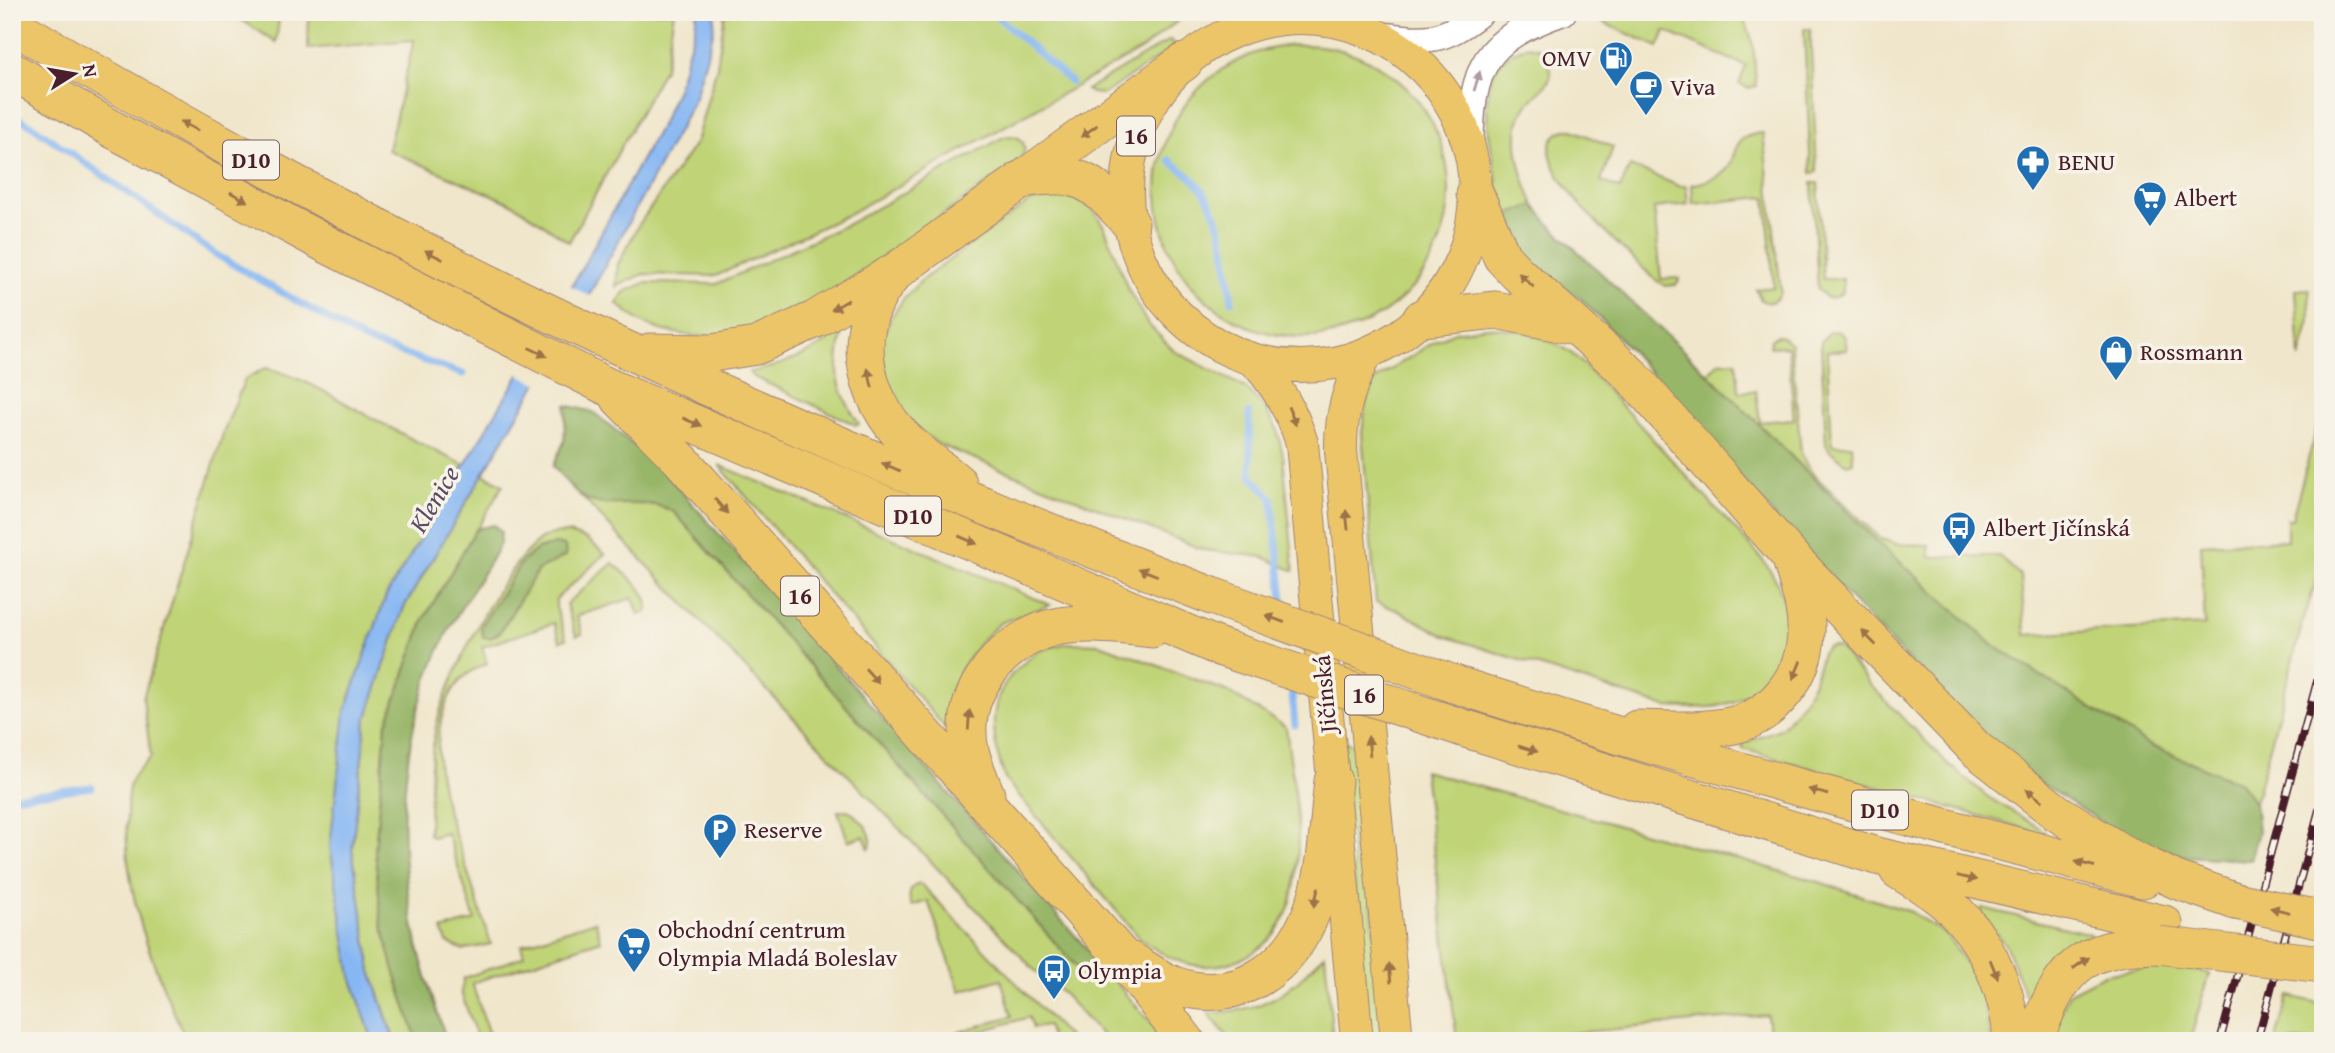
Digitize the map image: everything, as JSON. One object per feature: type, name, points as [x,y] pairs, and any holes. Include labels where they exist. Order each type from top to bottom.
[{"type":"highway","name":"D10","points":[[12,25],[133,95],[320,197],[495,286],[625,349],[1021,523],[1454,684],[1587,727],[1926,823],[2175,883],[2236,901],[2323,920]]},
{"type":"highway","points":[[625,349],[686,354],[757,346],[816,319],[898,270],[1184,62]]},
{"type":"highway","name":"D10","points":[[12,71],[137,143],[477,322],[606,386],[1219,647],[1463,728],[1877,856],[2161,935],[2323,962]]},
{"type":"highway","points":[[1023,179],[1054,175],[1086,181],[1107,198],[1129,223]]},
{"type":"highway","points":[[1475,194],[1502,257],[1630,374],[1790,556],[1976,749],[2056,812],[2175,883]]},
{"type":"highway","points":[[898,270],[880,292],[868,320],[865,351],[869,384],[887,416],[907,441],[958,483],[1021,523]]},
{"type":"highway","points":[[1422,318],[1496,310],[1576,326]]},
{"type":"highway","name":"16","points":[[606,386],[681,460],[1119,953],[1186,1041]]},
{"type":"highway","points":[[1587,727],[1675,730],[1711,728],[1735,725],[1764,713],[1783,694],[1799,670],[1806,634],[1802,598],[1790,556]]},
{"type":"highway","points":[[991,809],[974,766],[968,735],[969,711],[979,685],[993,665],[1015,646],[1040,632],[1070,626],[1100,625],[1160,630],[1219,647]]},
{"type":"highway","points":[[1119,953],[1172,985],[1210,992],[1251,982],[1280,963],[1303,931],[1314,908],[1333,781]]},
{"type":"highway","points":[[1877,856],[1937,895],[1966,923],[1989,956],[2002,989],[2012,1041]]},
{"type":"highway","points":[[2034,1041],[2062,980],[2081,960],[2161,935]]},
{"type":"main road","name":"Jičínská","points":[[1290,18],[1353,24],[1403,50],[1426,70],[1445,93],[1460,120],[1470,148],[1475,194],[1469,240],[1444,291],[1422,318],[1396,339],[1345,362],[1299,367],[1254,360],[1209,341],[1189,326],[1172,309],[1145,269],[1135,247],[1129,223],[1127,194],[1129,164],[1136,136],[1148,108],[1164,84],[1184,62],[1238,22],[1259,23],[1290,18]]},
{"type":"main road","name":"Jičínská","points":[[1366,354],[1348,392],[1340,431],[1397,1041]]},
{"type":"main road","name":"Jičínská","points":[[1254,360],[1280,392],[1302,443],[1357,1041]]},
{"type":"street","points":[[1353,24],[1423,40],[1454,32],[1481,12]]},
{"type":"street","points":[[1470,148],[1470,119],[1476,79],[1483,64],[1506,38],[1520,29],[1563,12]]},
{"type":"green space","points":[[229,12],[280,12],[276,42]]},
{"type":"green space","points":[[309,12],[674,12],[665,67],[569,242],[515,205],[388,150],[414,40],[308,49]]},
{"type":"green space","points":[[725,12],[1189,12],[1142,49],[845,216],[716,276],[643,274],[616,287],[618,264],[638,226],[696,142],[717,66]]},
{"type":"green space","points":[[1598,12],[1735,12],[1751,36],[1756,86],[1749,88],[1739,84],[1746,66],[1665,31],[1658,47],[1599,21],[1596,16]]},
{"type":"green space","points":[[1804,29],[1810,29],[1817,172],[1811,173]]},
{"type":"green space","points":[[1170,40],[1176,46],[1104,94],[1086,90]]},
{"type":"green space","points":[[1303,45],[1345,51],[1372,62],[1396,78],[1416,98],[1432,122],[1443,149],[1449,191],[1443,233],[1432,260],[1416,284],[1396,304],[1372,320],[1345,331],[1303,337],[1261,331],[1234,320],[1210,304],[1190,284],[1174,260],[1163,233],[1157,191],[1163,149],[1174,122],[1190,98],[1210,78],[1234,62],[1261,51]]},
{"type":"green space","points":[[1528,46],[1541,49],[1549,61],[1551,71],[1550,79],[1525,108],[1518,128],[1520,162],[1534,205],[1501,217],[1487,115],[1488,97],[1491,80],[1498,66],[1510,54]]},
{"type":"green space","points":[[1565,130],[1573,130],[1613,147],[1601,181],[1620,189],[1630,166],[1679,186],[1686,186],[1688,204],[1654,208],[1661,279],[1680,278],[1676,285],[1665,286],[1625,252],[1581,206],[1563,182],[1552,160],[1551,142]]},
{"type":"green space","points":[[1763,133],[1781,292],[1770,302],[1761,300],[1756,289],[1774,287],[1766,197],[1693,204],[1692,185],[1723,173],[1744,138]]},
{"type":"green space","points":[[1004,137],[1019,138],[1024,148],[1022,157],[1016,163],[820,301],[733,336],[692,336],[660,330],[639,321],[617,304],[624,292],[645,283],[717,284],[848,224]]},
{"type":"green space","points":[[1812,183],[1818,183],[1823,279],[1843,279],[1843,292],[1836,297],[1827,298],[1818,289]]},
{"type":"green space","points":[[1052,196],[1073,198],[1092,208],[1105,228],[1128,289],[1147,323],[1174,351],[1246,388],[1265,409],[1277,429],[1283,456],[1294,571],[1263,557],[1204,550],[940,445],[920,431],[903,413],[881,367],[881,341],[890,319],[904,298],[922,280],[1029,202]]},
{"type":"green space","points":[[1534,205],[1553,228],[1708,374],[1882,546],[1993,645],[2149,745],[2240,783],[2255,803],[2258,832],[2250,860],[2183,856],[2128,839],[1997,755],[1795,540],[1627,346],[1581,299],[1524,263],[1501,217]]},
{"type":"green space","points":[[2309,289],[2310,320],[2300,359],[2296,290]]},
{"type":"green space","points":[[1486,327],[1520,331],[1541,337],[1577,358],[1768,567],[1785,604],[1787,637],[1777,666],[1754,689],[1731,703],[1722,705],[1703,708],[1666,707],[1445,636],[1397,610],[1376,602],[1362,433],[1366,402],[1375,380],[1435,341],[1455,332]]},
{"type":"green space","points":[[1838,331],[1845,337],[1847,350],[1827,351],[1832,445],[1852,445],[1853,462],[1847,464],[1829,450],[1826,444],[1821,342],[1829,332]]},
{"type":"green space","points":[[838,333],[842,336],[838,361],[839,382],[846,402],[859,424],[856,425],[752,376],[749,372],[796,358],[817,348]]},
{"type":"green space","points":[[1776,336],[1783,337],[1791,344],[1801,453],[1814,475],[1881,539],[1897,544],[1929,545],[1930,557],[1999,556],[2021,576],[2025,635],[2205,625],[2201,544],[2287,540],[2287,519],[2292,519],[2323,405],[2323,560],[2303,621],[2255,803],[2240,783],[2149,745],[1993,645],[1882,546],[1708,374],[1719,362],[1736,361],[1739,392],[1756,391],[1760,422],[1794,419],[1788,346],[1770,347],[1771,340]]},
{"type":"green space","points":[[266,368],[312,385],[465,465],[386,596],[345,712],[351,976],[373,1041],[187,1041],[152,959],[135,902],[130,873],[127,844],[128,790],[133,777],[151,757],[143,698],[223,434],[245,379]]},
{"type":"green space","points":[[566,405],[593,412],[656,463],[1096,959],[1094,972],[1085,975],[1081,972],[675,513],[652,505],[594,502],[584,498],[571,487],[553,466],[564,442]]},
{"type":"green space","points":[[719,465],[1050,605],[1000,623],[980,642],[959,672],[945,728]]},
{"type":"green space","points":[[483,474],[503,485],[424,619],[386,726],[375,850],[393,967],[417,1041],[395,1041],[371,971],[352,849],[366,720],[404,607]]},
{"type":"green space","points":[[582,497],[593,501],[653,505],[675,513],[1081,972],[1085,975],[1098,966],[1096,959],[1166,1041],[1107,1041],[1058,988],[1045,981]]},
{"type":"green space","points":[[494,525],[501,532],[500,543],[451,626],[433,664],[421,699],[406,773],[404,848],[407,885],[421,959],[447,1041],[417,1041],[381,921],[375,850],[386,726],[424,619],[476,529]]},
{"type":"green space","points":[[568,533],[587,539],[605,554],[556,599],[566,639],[560,641],[554,623],[482,647],[487,664],[458,683],[443,713],[438,748],[442,791],[491,944],[462,950],[447,942],[442,930],[475,920],[447,833],[432,837],[429,834],[431,764],[437,722],[453,678],[481,620],[515,566],[531,547],[547,536]]},
{"type":"green space","points":[[555,544],[565,546],[566,556],[538,570],[500,632],[491,638],[483,637],[483,623],[521,563],[537,549]]},
{"type":"green space","points":[[613,563],[642,591],[648,605],[647,612],[639,615],[633,598],[577,616],[582,634],[576,636],[566,604]]},
{"type":"green space","points":[[1067,643],[1100,644],[1226,691],[1286,727],[1294,790],[1298,859],[1293,892],[1282,921],[1264,945],[1235,961],[1222,965],[1197,966],[1174,959],[1141,940],[1005,779],[994,732],[996,703],[1002,689],[1010,676],[1033,655]]},
{"type":"green space","points":[[1827,647],[1840,648],[1871,686],[1947,763],[1988,797],[2045,831],[2044,834],[1743,749],[1742,744],[1782,728],[1813,684],[1822,653]]},
{"type":"green space","points":[[1342,741],[1357,746],[1384,1041],[1369,1041]]},
{"type":"green space","points":[[1424,771],[1819,882],[1911,912],[1948,936],[1981,989],[1991,1041],[1770,1041],[1767,1015],[1486,1041],[1457,1041]]},
{"type":"green space","points":[[848,810],[868,831],[871,842],[869,849],[864,836],[848,841],[838,811]]},
{"type":"green space","points":[[920,884],[1072,1041],[1052,1041],[1047,1025],[1033,1028],[1029,1017],[961,1037],[959,1032],[1012,1016],[1001,979],[960,991],[928,901],[911,906],[910,892]]},
{"type":"green space","points":[[1982,908],[2091,934],[2090,941],[2069,949],[2053,961],[2028,996],[2025,995],[2006,946],[1980,912]]},
{"type":"green space","points":[[595,921],[601,940],[472,983],[491,1041],[478,1041],[461,992],[464,978],[524,956],[521,945]]},
{"type":"green space","points":[[1325,954],[1333,1041],[1231,1041],[1208,1013],[1246,1009],[1274,998]]},
{"type":"green space","points":[[2166,965],[2209,973],[2190,1041],[2048,1041],[2069,993],[2104,975]]},
{"type":"green space","points":[[2289,996],[2323,1004],[2323,1041],[2275,1041]]},
{"type":"water","name":"Klenice","points":[[697,12],[715,12],[713,33],[695,97],[587,299],[404,607],[366,720],[352,849],[371,971],[394,1041],[373,1041],[351,976],[330,847],[345,712],[386,596],[568,293],[663,121],[677,89]]},
{"type":"pier","points":[[569,285],[592,297],[541,385],[516,373]]},
{"type":"waterway","points":[[992,12],[1071,82]]},
{"type":"waterway","points":[[12,115],[31,125],[215,254],[366,341],[463,374]]},
{"type":"waterway","points":[[1169,160],[1195,181],[1213,207],[1223,238],[1232,301]]},
{"type":"waterway","points":[[1249,413],[1251,476],[1272,498],[1284,609]]},
{"type":"waterway","points":[[1291,683],[1295,725]]},
{"type":"waterway","points":[[12,797],[92,787]]},
{"type":"railway","points":[[2220,1041],[2323,659]]},
{"type":"railway","points":[[2257,1041],[2323,795]]},
{"type":"place","name":"OMV","points":[[1616,88]]},
{"type":"place","name":"Viva","points":[[1646,117]]},
{"type":"place","name":"BENU","points":[[2033,192]]},
{"type":"place","name":"Albert","points":[[2150,228]]},
{"type":"place","name":"Rossmann","points":[[2116,382]]},
{"type":"place","name":"Albert Jičínská","points":[[1959,558]]},
{"type":"place","name":"Reserve","points":[[720,860]]},
{"type":"place","name":"Obchodní centrum Olympia Mladá Boleslav","points":[[634,974]]},
{"type":"place","name":"Olympia","points":[[1054,1001]]}]
